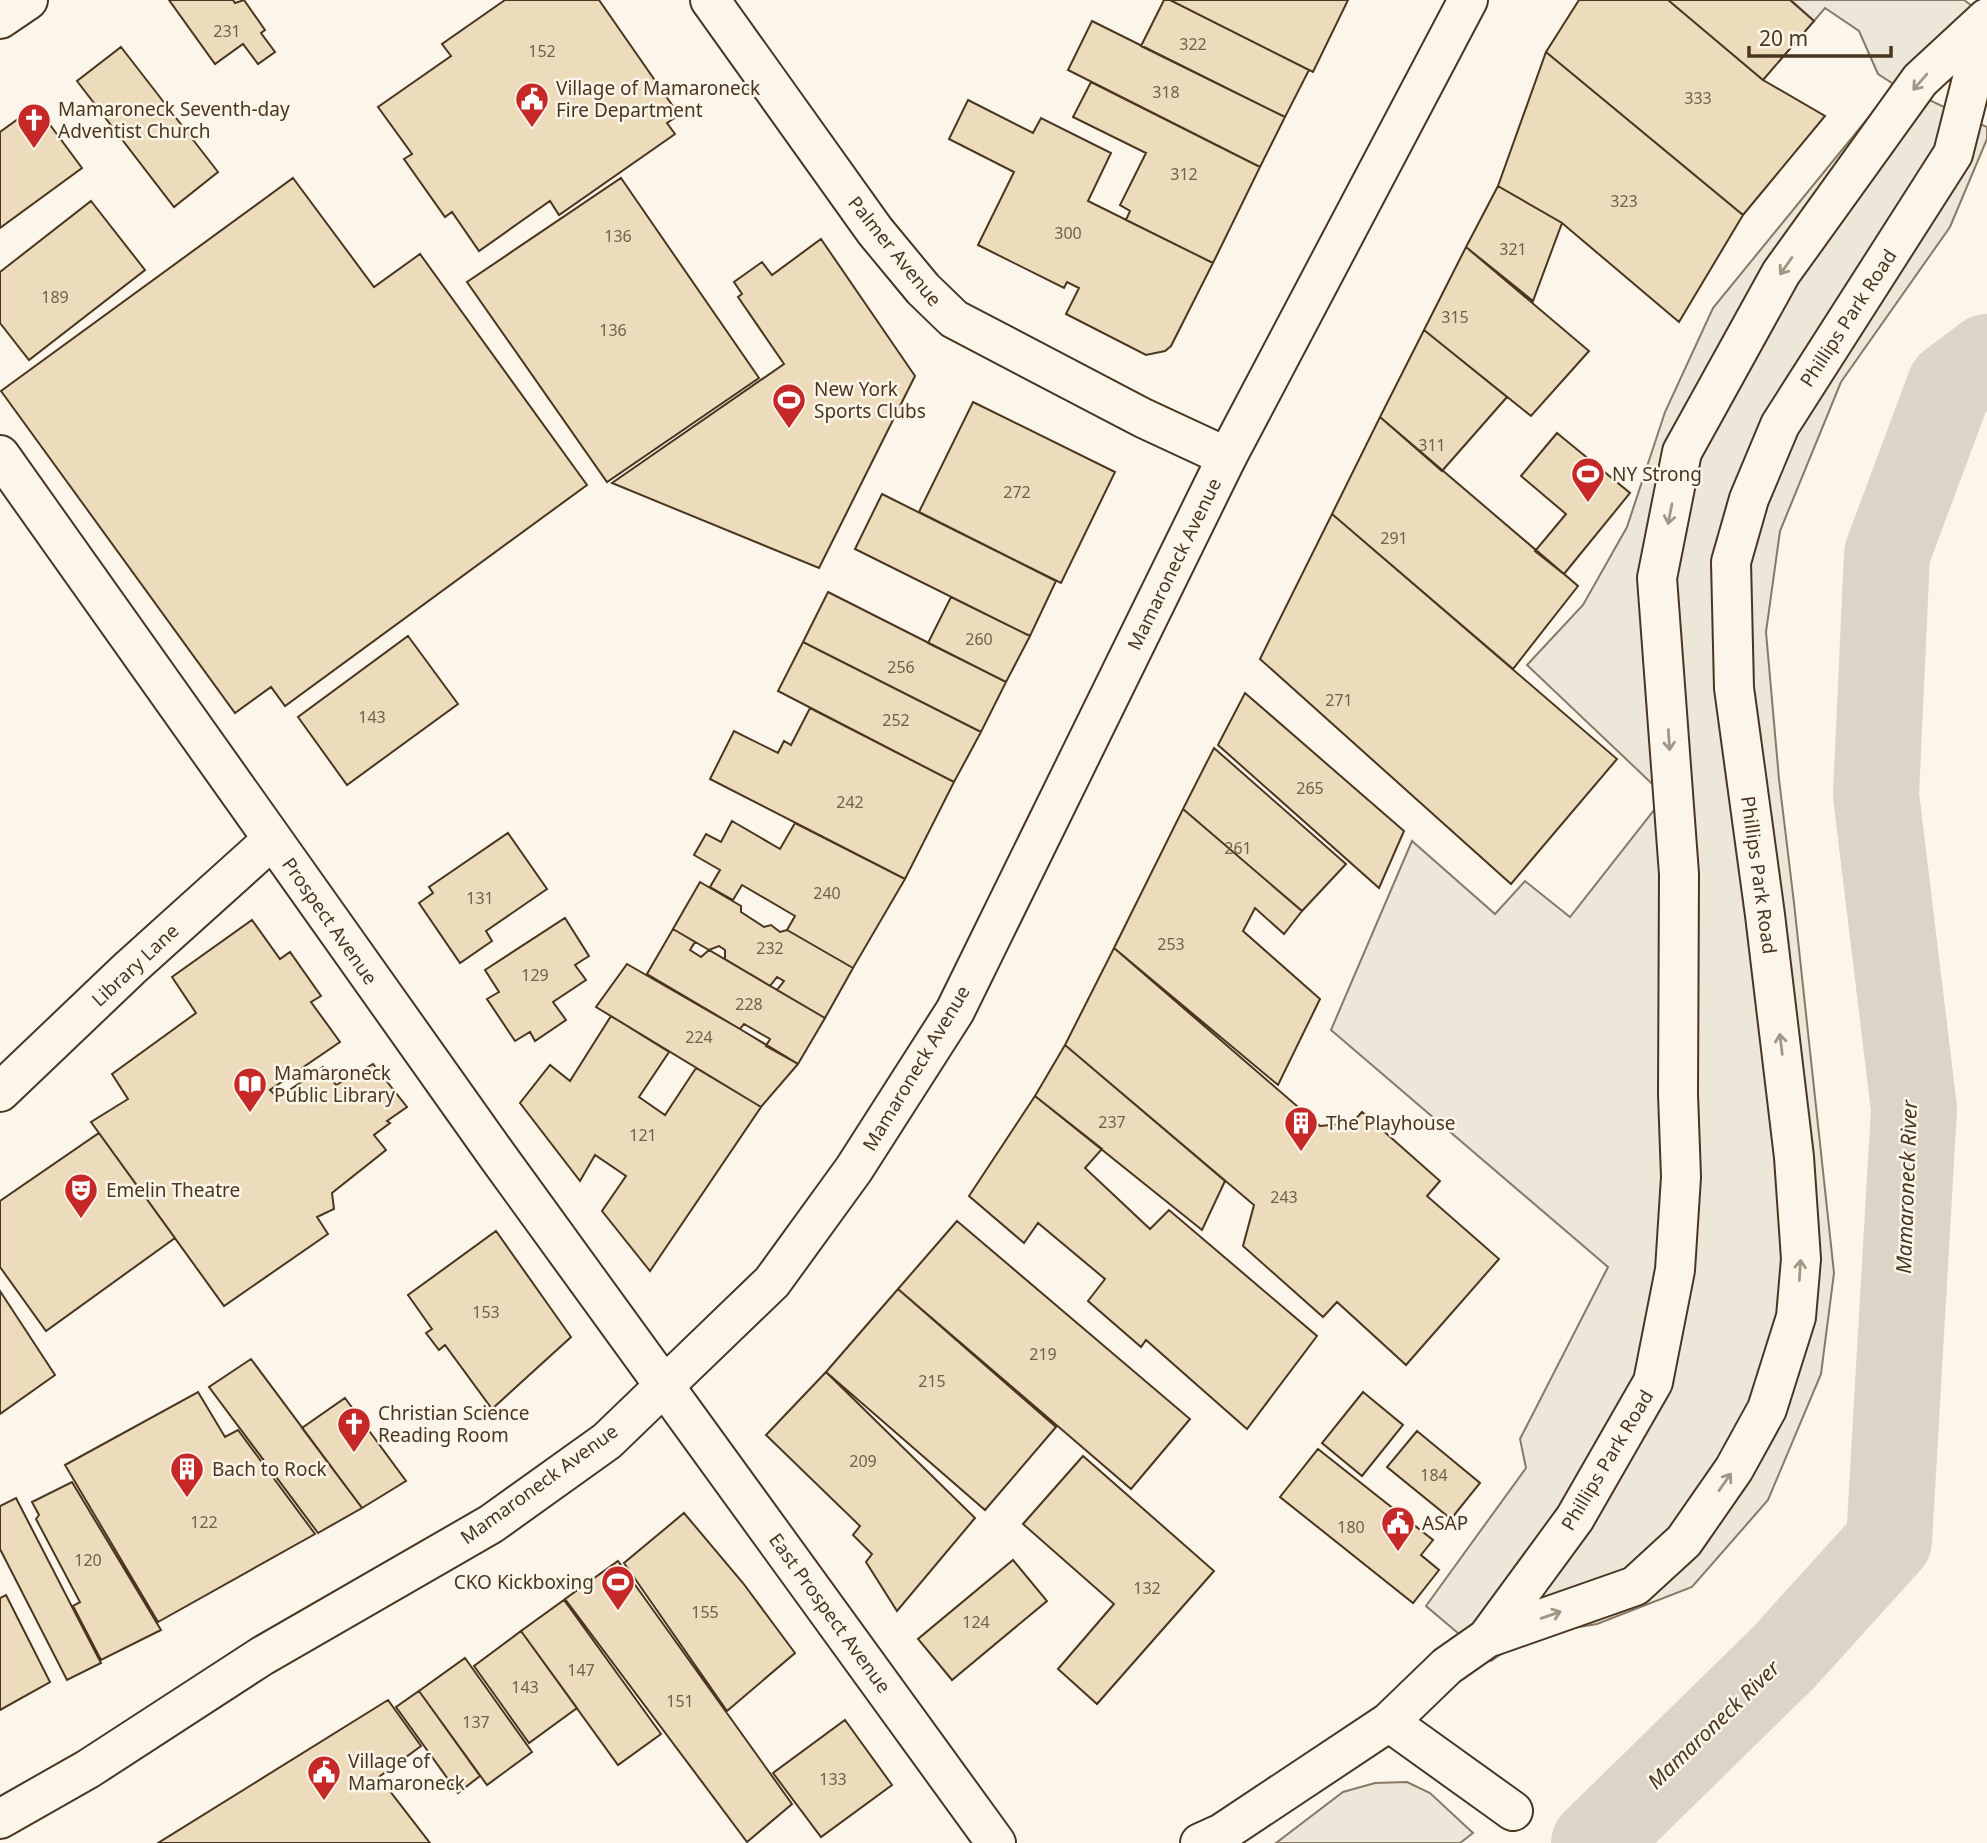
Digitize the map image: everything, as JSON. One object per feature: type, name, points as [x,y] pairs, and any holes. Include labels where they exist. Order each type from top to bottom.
[{"type":"street","points":[[0,19],[27,0]]},
{"type":"street","name":"Palmer Avenue","points":[[710,0],[875,231],[939,307],[965,326],[1143,418],[1227,457]]},
{"type":"street","name":"Mamaroneck Avenue","points":[[0,1819],[88,1769],[262,1657],[491,1524],[607,1441],[772,1282],[854,1170],[955,1011],[1227,457],[1468,0]]},
{"type":"street","name":"Phillips Park Road","points":[[1487,1638],[1575,1518],[1653,1382],[1675,1270],[1681,1177],[1678,1094],[1679,874],[1657,578],[1682,452],[1781,273],[1920,80],[1987,19]]},
{"type":"street","name":"Phillips Park Road","points":[[1389,1723],[1447,1666],[1487,1638],[1635,1586],[1684,1542],[1734,1469],[1767,1409],[1796,1317],[1801,1259],[1794,1157],[1734,688],[1731,562],[1749,499],[1780,425],[1953,154],[1987,19]]},
{"type":"street","name":"Prospect Avenue","points":[[0,455],[496,1154],[664,1384]]},
{"type":"street","name":"Library Lane","points":[[0,1092],[130,968],[272,840]]},
{"type":"street","name":"East Prospect Avenue","points":[[664,1384],[996,1843]]},
{"type":"street","points":[[1200,1843],[1222,1833],[1389,1723],[1513,1811]]},
{"type":"shaded area","points":[[1791,0],[1964,0],[1987,17],[1912,92],[1987,127],[1987,139],[1950,227],[1841,382],[1780,531],[1766,632],[1779,779],[1834,1273],[1821,1374],[1768,1500],[1692,1587],[1597,1624],[1527,1636],[1491,1661],[1426,1606],[1526,1468],[1520,1439],[1608,1267],[1331,1030],[1412,841],[1495,914],[1525,881],[1570,917],[1665,796],[1527,665],[1583,605],[1627,527],[1665,412],[1713,308],[1895,85],[1878,74],[1859,31],[1825,8],[1814,21]]},
{"type":"shaded area","points":[[1407,1782],[1430,1793],[1473,1833],[1460,1843],[1276,1843],[1343,1792],[1375,1783]]},
{"type":"building","points":[[169,0],[233,0],[235,3],[244,0],[265,30],[261,33],[275,52],[258,64],[243,44],[215,64]]},
{"type":"building","name":"Village of Mamaroneck Fire Department","points":[[505,0],[599,0],[679,115],[667,123],[675,134],[559,215],[550,201],[479,251],[452,212],[445,217],[404,159],[412,154],[378,107],[451,56],[442,44]]},
{"type":"building","points":[[1164,0],[1170,0],[1309,70],[1285,117],[1141,46]]},
{"type":"building","points":[[1170,0],[1348,0],[1313,72]]},
{"type":"building","points":[[1579,0],[1668,0],[1763,80],[1825,116],[1743,215],[1546,52]]},
{"type":"building","points":[[1668,0],[1790,0],[1814,21],[1763,80]]},
{"type":"building","points":[[1092,21],[1285,117],[1260,167],[1068,70]]},
{"type":"building","points":[[121,47],[218,172],[174,207],[77,81]]},
{"type":"building","points":[[1546,52],[1743,215],[1679,322],[1562,223],[1498,186]]},
{"type":"building","points":[[1091,82],[1260,167],[1213,263],[1126,220],[1130,211],[1120,205],[1146,153],[1073,117]]},
{"type":"building","points":[[968,100],[1033,133],[1041,118],[1111,153],[1088,201],[1213,263],[1171,346],[1165,351],[1146,355],[1066,314],[1079,288],[1067,282],[1064,288],[978,245],[1014,172],[949,139]]},
{"type":"building","name":"Mamaroneck Seventh-day Adventist Church","points":[[36,106],[82,168],[0,228],[0,132]]},
{"type":"building","points":[[293,178],[374,287],[420,254],[587,485],[285,706],[271,687],[235,713],[1,391]]},
{"type":"building","points":[[621,178],[759,378],[607,482],[467,282]]},
{"type":"building","points":[[1498,186],[1562,223],[1533,301],[1466,247]]},
{"type":"building","points":[[91,201],[145,270],[29,360],[0,323],[0,272]]},
{"type":"building","name":"New York Sports Clubs","points":[[821,239],[915,376],[819,568],[612,483],[784,364],[738,297],[742,294],[734,282],[762,262],[772,275]]},
{"type":"building","points":[[1466,247],[1589,351],[1531,416],[1424,330]]},
{"type":"building","points":[[1424,330],[1507,397],[1442,471],[1380,417]]},
{"type":"building","points":[[973,402],[1115,472],[1061,583],[919,512]]},
{"type":"building","points":[[1380,417],[1578,586],[1513,669],[1332,514]]},
{"type":"building","name":"NY Strong","points":[[1557,433],[1630,493],[1564,574],[1535,551],[1566,514],[1521,476]]},
{"type":"building","points":[[882,494],[1056,581],[1030,636],[855,549]]},
{"type":"building","points":[[1332,514],[1617,759],[1511,884],[1260,659]]},
{"type":"building","points":[[828,592],[1006,682],[981,732],[803,642]]},
{"type":"building","points":[[951,597],[1030,636],[1006,682],[928,643]]},
{"type":"building","points":[[408,636],[458,704],[347,785],[298,717]]},
{"type":"building","points":[[803,642],[981,732],[954,782],[778,691]]},
{"type":"building","points":[[1245,693],[1404,831],[1379,888],[1218,745]]},
{"type":"building","points":[[810,708],[954,782],[905,879],[710,779],[734,731],[778,753],[784,741],[791,745]]},
{"type":"building","points":[[1214,748],[1346,864],[1302,911],[1183,809]]},
{"type":"building","points":[[1183,809],[1302,911],[1284,934],[1255,908],[1243,931],[1320,999],[1278,1085],[1114,948]]},
{"type":"building","points":[[732,821],[780,849],[795,823],[905,879],[853,968],[787,930],[795,916],[742,885],[733,900],[710,887],[720,870],[694,855],[706,834],[721,842]]},
{"type":"building","points":[[508,833],[547,889],[486,931],[492,941],[460,963],[419,903],[433,893],[429,887]]},
{"type":"building","points":[[700,882],[741,906],[741,912],[764,927],[771,925],[780,932],[787,930],[853,968],[825,1018],[777,990],[784,981],[777,977],[770,986],[725,959],[725,950],[719,946],[709,950],[673,929]]},
{"type":"building","points":[[565,918],[589,956],[575,965],[586,980],[553,1002],[566,1020],[535,1041],[530,1032],[515,1041],[487,999],[499,992],[485,970]]},
{"type":"building","name":"Mamaroneck Public Library","points":[[252,920],[280,959],[290,952],[321,996],[311,1002],[340,1042],[270,1090],[278,1098],[323,1067],[336,1085],[373,1064],[407,1107],[387,1121],[390,1123],[374,1135],[386,1150],[332,1193],[334,1209],[317,1217],[328,1234],[224,1306],[91,1122],[128,1099],[112,1074],[196,1013],[172,977]]},
{"type":"building","points":[[673,929],[695,942],[690,950],[701,957],[709,950],[825,1018],[798,1064],[766,1046],[770,1039],[744,1024],[740,1029],[647,974]]},
{"type":"building","name":"The Playhouse","points":[[1114,948],[1320,1126],[1352,1123],[1362,1112],[1440,1181],[1427,1196],[1499,1259],[1406,1365],[1337,1302],[1323,1317],[1243,1246],[1254,1205],[1065,1045]]},
{"type":"building","points":[[627,964],[798,1064],[761,1107],[596,1007]]},
{"type":"building","points":[[611,1016],[669,1052],[639,1097],[665,1115],[696,1068],[761,1107],[650,1271],[602,1211],[626,1176],[595,1155],[580,1181],[520,1103],[550,1065],[570,1081]]},
{"type":"building","points":[[1065,1045],[1225,1181],[1202,1230],[1035,1096]]},
{"type":"building","points":[[1035,1096],[1102,1149],[1085,1168],[1150,1229],[1169,1210],[1317,1336],[1247,1429],[1146,1340],[1141,1347],[1088,1301],[1105,1279],[1038,1223],[1024,1243],[969,1196]]},
{"type":"building","name":"Emelin Theatre","points":[[99,1133],[175,1238],[46,1331],[0,1267],[0,1201]]},
{"type":"building","points":[[957,1221],[1190,1419],[1131,1489],[898,1289]]},
{"type":"building","points":[[496,1231],[571,1337],[492,1409],[445,1345],[439,1350],[426,1333],[432,1329],[408,1295]]},
{"type":"building","points":[[898,1289],[1056,1427],[985,1510],[826,1372]]},
{"type":"building","points":[[0,1291],[55,1375],[0,1414]]},
{"type":"building","points":[[251,1359],[362,1508],[318,1533],[209,1387]]},
{"type":"building","points":[[826,1372],[975,1518],[897,1611],[866,1562],[872,1554],[853,1535],[860,1526],[766,1435]]},
{"type":"building","name":"Bach to Rock","points":[[198,1392],[225,1437],[238,1430],[315,1534],[158,1622],[65,1465]]},
{"type":"building","points":[[1363,1392],[1403,1425],[1362,1476],[1322,1443]]},
{"type":"building","name":"Christian Science Reading Room","points":[[345,1398],[406,1481],[362,1508],[302,1428]]},
{"type":"building","points":[[1417,1431],[1480,1483],[1451,1519],[1387,1467]]},
{"type":"building","points":[[1318,1449],[1433,1540],[1421,1555],[1439,1570],[1413,1603],[1280,1497]]},
{"type":"building","points":[[1083,1456],[1214,1571],[1097,1704],[1058,1669],[1114,1604],[1023,1524]]},
{"type":"building","points":[[72,1482],[161,1630],[101,1660],[73,1606],[80,1602],[36,1519],[39,1515],[32,1502]]},
{"type":"building","points":[[16,1498],[101,1663],[67,1680],[0,1549],[0,1506]]},
{"type":"building","points":[[684,1513],[743,1583],[795,1653],[727,1711],[624,1563]]},
{"type":"building","points":[[1013,1560],[1047,1601],[952,1680],[918,1639]]},
{"type":"building","points":[[618,1561],[792,1804],[747,1842],[565,1599]]},
{"type":"building","points":[[6,1595],[50,1682],[0,1710],[0,1598]]},
{"type":"building","points":[[564,1600],[661,1734],[618,1765],[521,1631]]},
{"type":"building","points":[[521,1631],[577,1708],[529,1743],[474,1666]]},
{"type":"building","points":[[465,1658],[532,1752],[487,1785],[419,1691]]},
{"type":"building","points":[[419,1691],[480,1776],[458,1793],[396,1707]]},
{"type":"building","points":[[388,1700],[421,1746],[379,1777],[430,1843],[158,1843]]},
{"type":"building","points":[[845,1720],[892,1785],[821,1837],[773,1773]]},
{"type":"waterway","name":"Mamaroneck River","points":[[1594,1843],[1784,1657],[1889,1541],[1914,1109],[1876,795],[1887,554],[1950,385],[1987,357]]},
{"type":"place","name":"Village of Mamaroneck Fire Department","points":[[532,129]]},
{"type":"place","name":"Mamaroneck Seventh-day Adventist Church","points":[[34,150]]},
{"type":"place","name":"New York Sports Clubs","points":[[789,430]]},
{"type":"place","name":"NY Strong","points":[[1588,504]]},
{"type":"place","name":"Mamaroneck Public Library","points":[[250,1114]]},
{"type":"place","name":"The Playhouse","points":[[1301,1153]]},
{"type":"place","name":"Emelin Theatre","points":[[81,1220]]},
{"type":"place","name":"Christian Science Reading Room","points":[[354,1454]]},
{"type":"place","name":"Bach to Rock","points":[[187,1499]]},
{"type":"place","name":"ASAP","points":[[1398,1553]]},
{"type":"place","name":"CKO Kickboxing","points":[[618,1612]]},
{"type":"place","name":"Village of Mamaroneck","points":[[324,1802]]}]
